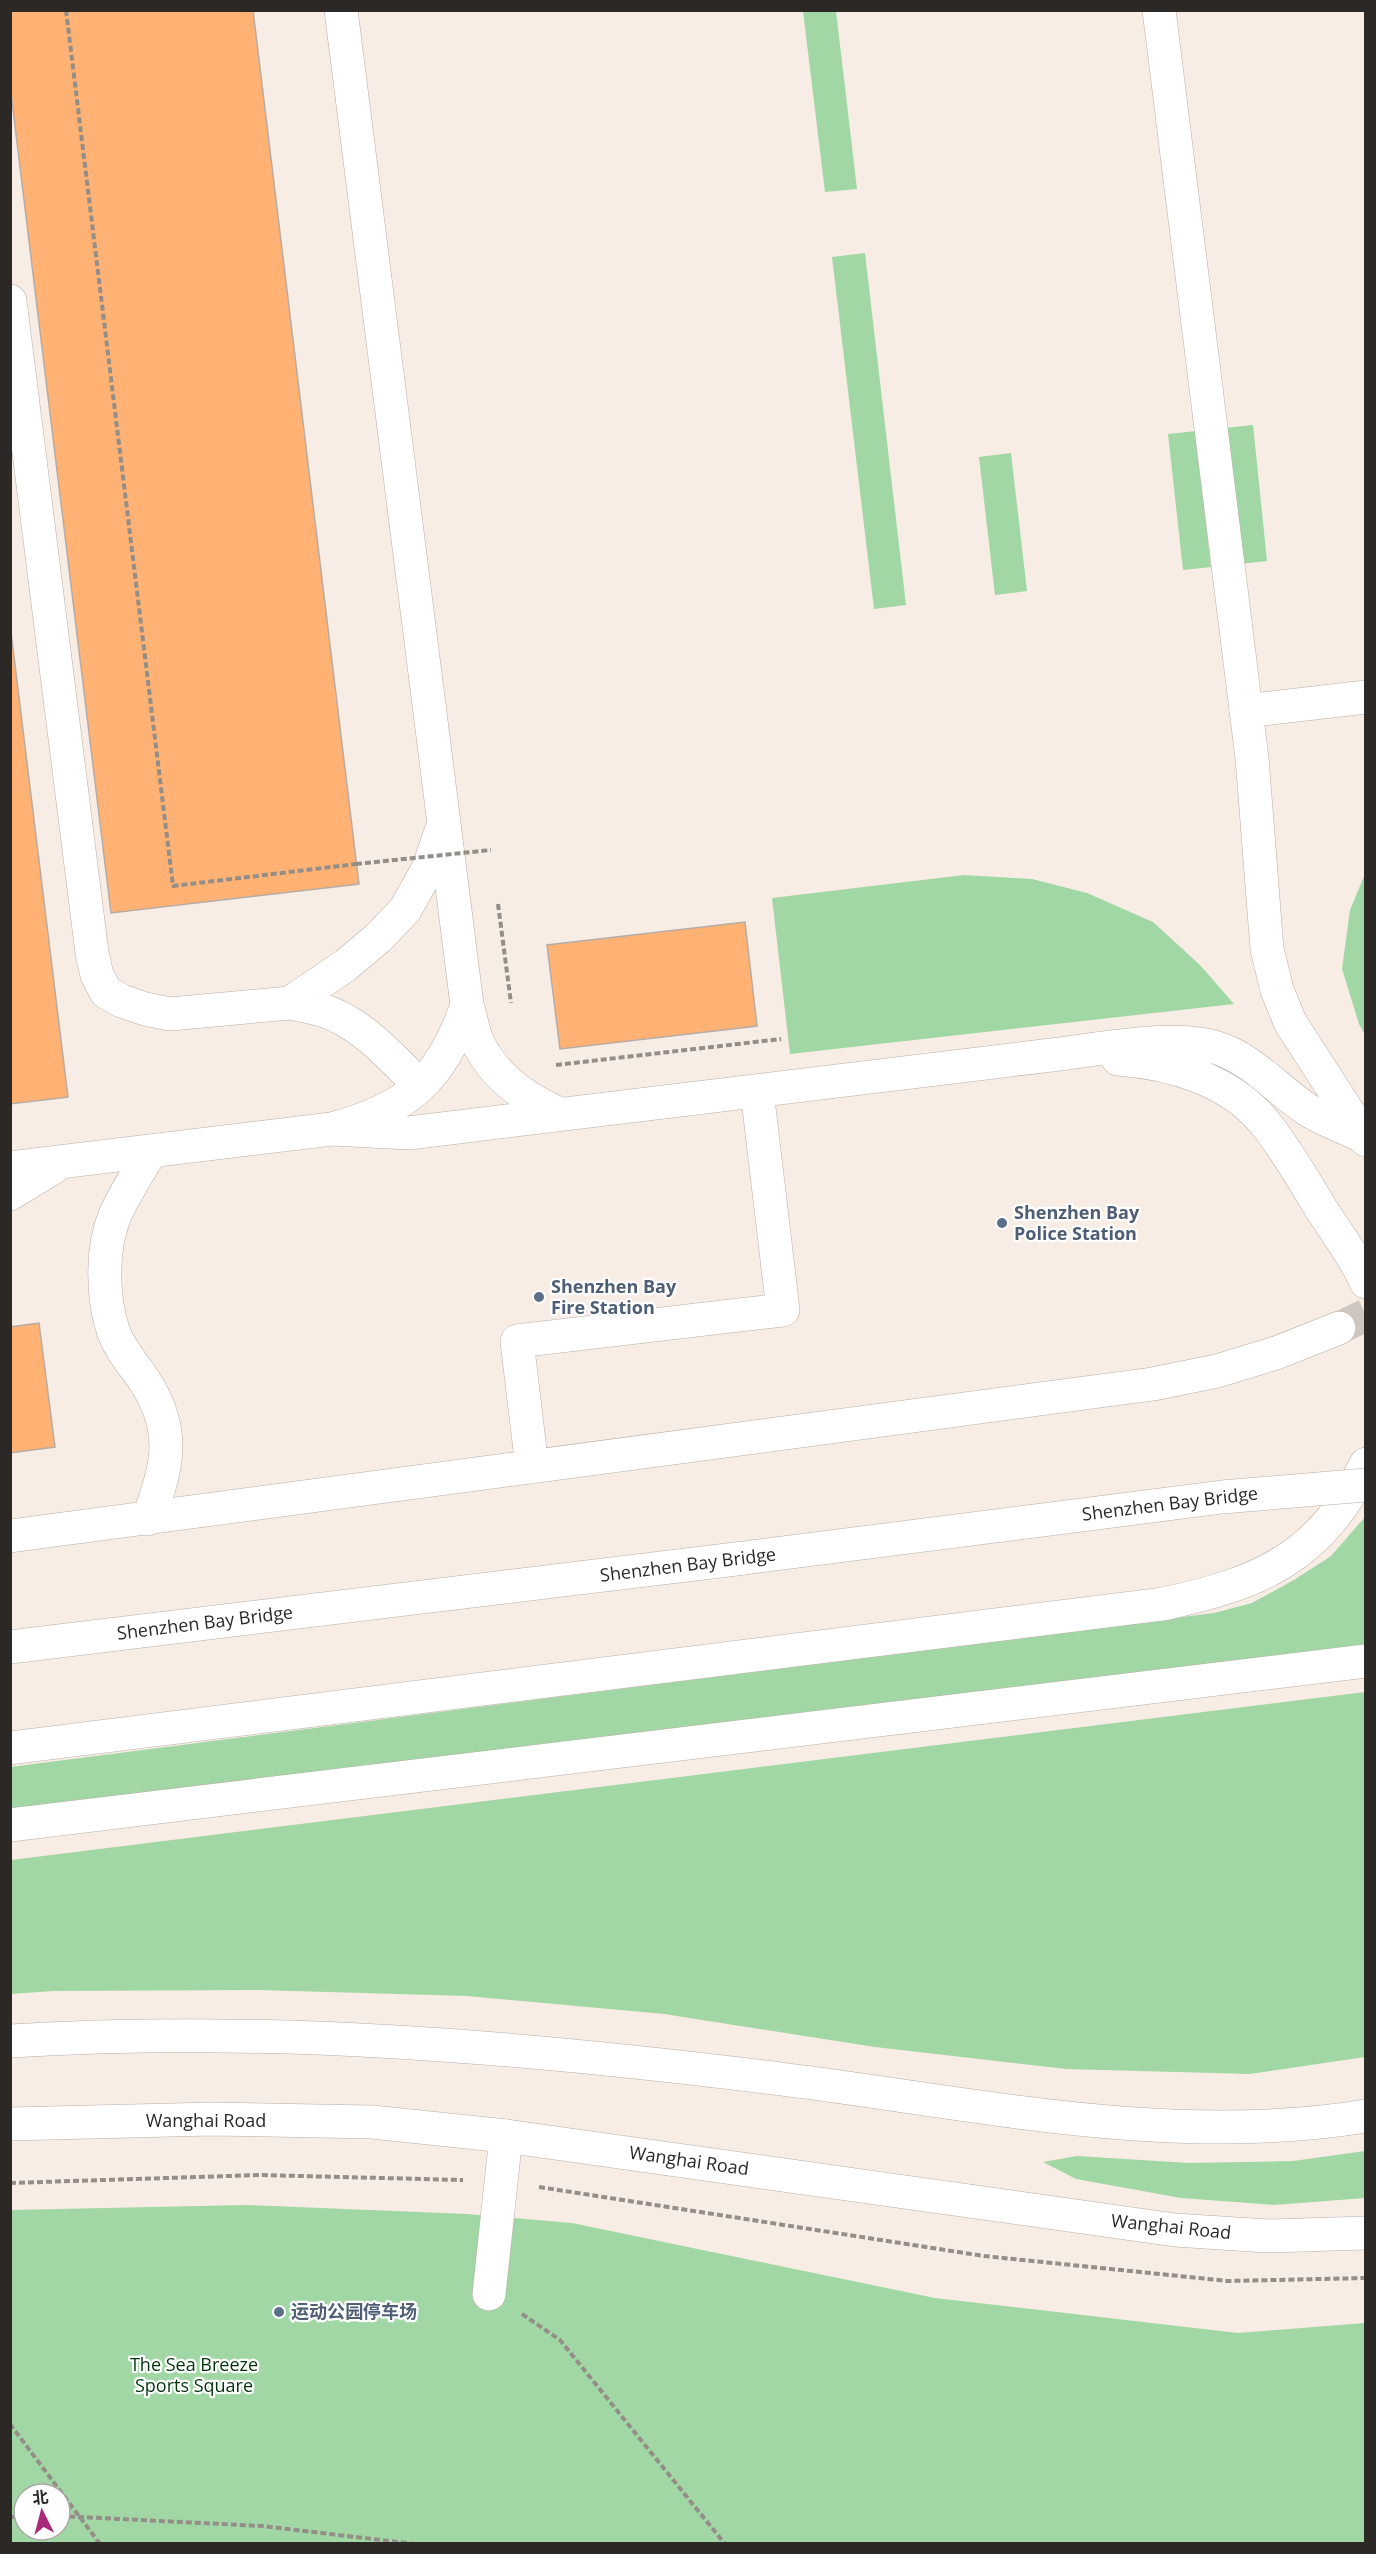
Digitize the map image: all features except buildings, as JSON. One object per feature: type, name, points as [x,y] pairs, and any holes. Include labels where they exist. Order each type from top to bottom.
[{"type":"main road","points":[[341,10],[467,1005],[479,1045],[502,1076],[533,1102],[560,1114]]},
{"type":"main road","points":[[1159,10],[1246,711],[1257,809],[1263,909],[1268,949],[1277,990],[1290,1022],[1364,1138]]},
{"type":"main road","points":[[10,301],[97,975],[106,992],[122,1001],[170,1014],[290,1003],[323,1010],[347,1022],[379,1046],[420,1086]]},
{"type":"main road","points":[[1246,711],[1365,697]]},
{"type":"main road","points":[[290,1003],[346,965],[378,938],[405,910],[429,867],[445,819]]},
{"type":"main road","points":[[10,1168],[332,1129],[369,1119],[398,1104],[420,1086],[443,1060],[457,1036],[467,1005]]},
{"type":"main road","points":[[332,1129],[409,1132],[1051,1055],[1156,1044],[1192,1043],[1222,1049],[1247,1062],[1309,1110],[1364,1138]]},
{"type":"main road","points":[[1051,1055],[1154,1064],[1216,1083],[1239,1098],[1264,1122],[1289,1157],[1365,1282]]},
{"type":"main road","points":[[532,1467],[517,1341],[783,1310],[757,1091]]},
{"type":"main road","points":[[148,1519],[164,1478],[167,1453],[164,1426],[157,1404],[144,1380],[126,1357],[114,1333],[105,1274],[114,1217],[151,1151]]},
{"type":"main road","points":[[10,1194],[62,1162]]},
{"type":"main road","points":[[10,1536],[1153,1384],[1217,1371],[1276,1353],[1339,1328]]},
{"type":"main road","points":[[10,1748],[1163,1604],[1215,1593],[1262,1575],[1305,1546],[1332,1522],[1351,1495],[1365,1464]]},
{"type":"main road","name":"Shenzhen Bay Bridge","points":[[10,1647],[1221,1497],[1365,1485]]},
{"type":"main road","points":[[10,1825],[1365,1661]]},
{"type":"main road","points":[[10,2041],[166,2036],[318,2038],[457,2044],[638,2061],[1107,2123],[1176,2128],[1278,2126],[1365,2116]]},
{"type":"main road","name":"Wanghai Road","points":[[10,2124],[212,2119],[372,2122],[506,2136],[1175,2230],[1267,2236],[1365,2233]]},
{"type":"main road","points":[[489,2294],[506,2136]]},
{"type":"path","points":[[66,10],[173,886],[491,850],[492,861]]},
{"type":"path","points":[[497,894],[511,1005]]},
{"type":"path","points":[[555,1065],[781,1039]]},
{"type":"path","points":[[10,2182],[260,2175],[501,2181],[984,2256],[1228,2281],[1365,2278]]},
{"type":"path","points":[[489,2294],[560,2340],[725,2544]]},
{"type":"path","points":[[10,2424],[100,2544]]},
{"type":"path","points":[[72,2516],[262,2526],[415,2544]]},
{"type":"green space","points":[[803,11],[836,11],[857,189],[825,192]]},
{"type":"green space","points":[[865,253],[906,605],[874,609],[832,257]]},
{"type":"green space","points":[[1253,425],[1267,561],[1240,564],[1225,428]]},
{"type":"green space","points":[[1196,431],[1211,567],[1183,570],[1168,434]]},
{"type":"green space","points":[[1011,453],[1027,591],[995,595],[979,457]]},
{"type":"green space","points":[[1365,874],[1365,1035],[1359,1024],[1342,969],[1350,910]]},
{"type":"green space","points":[[964,875],[1032,879],[1087,893],[1153,922],[1200,965],[1234,1004],[790,1054],[772,898]]},
{"type":"green space","points":[[1365,1517],[1365,1648],[11,1812],[10,1767],[1214,1613],[1252,1603],[1294,1580],[1331,1556]]},
{"type":"green space","points":[[1365,1692],[1365,2057],[1250,2074],[1066,2069],[875,2047],[664,2014],[467,1996],[258,1990],[53,1991],[11,1994],[11,1860]]},
{"type":"green space","points":[[1365,2151],[1365,2198],[1274,2205],[1181,2198],[1076,2179],[1043,2162],[1077,2156],[1189,2163],[1293,2161]]},
{"type":"green space","name":"The Sea Breeze Sports Square","points":[[247,2205],[467,2214],[572,2223],[935,2298],[1238,2333],[1365,2323],[1365,2543],[11,2543],[10,2210]]},
{"type":"tunnel","points":[[1339,1328],[1366,1315]]},
{"type":"place","name":"Shenzhen Bay Police Station","points":[[1002,1223]]},
{"type":"place","name":"Shenzhen Bay Fire Station","points":[[539,1297]]},
{"type":"place","name":"运动公园停车场","points":[[279,2312]]}]
